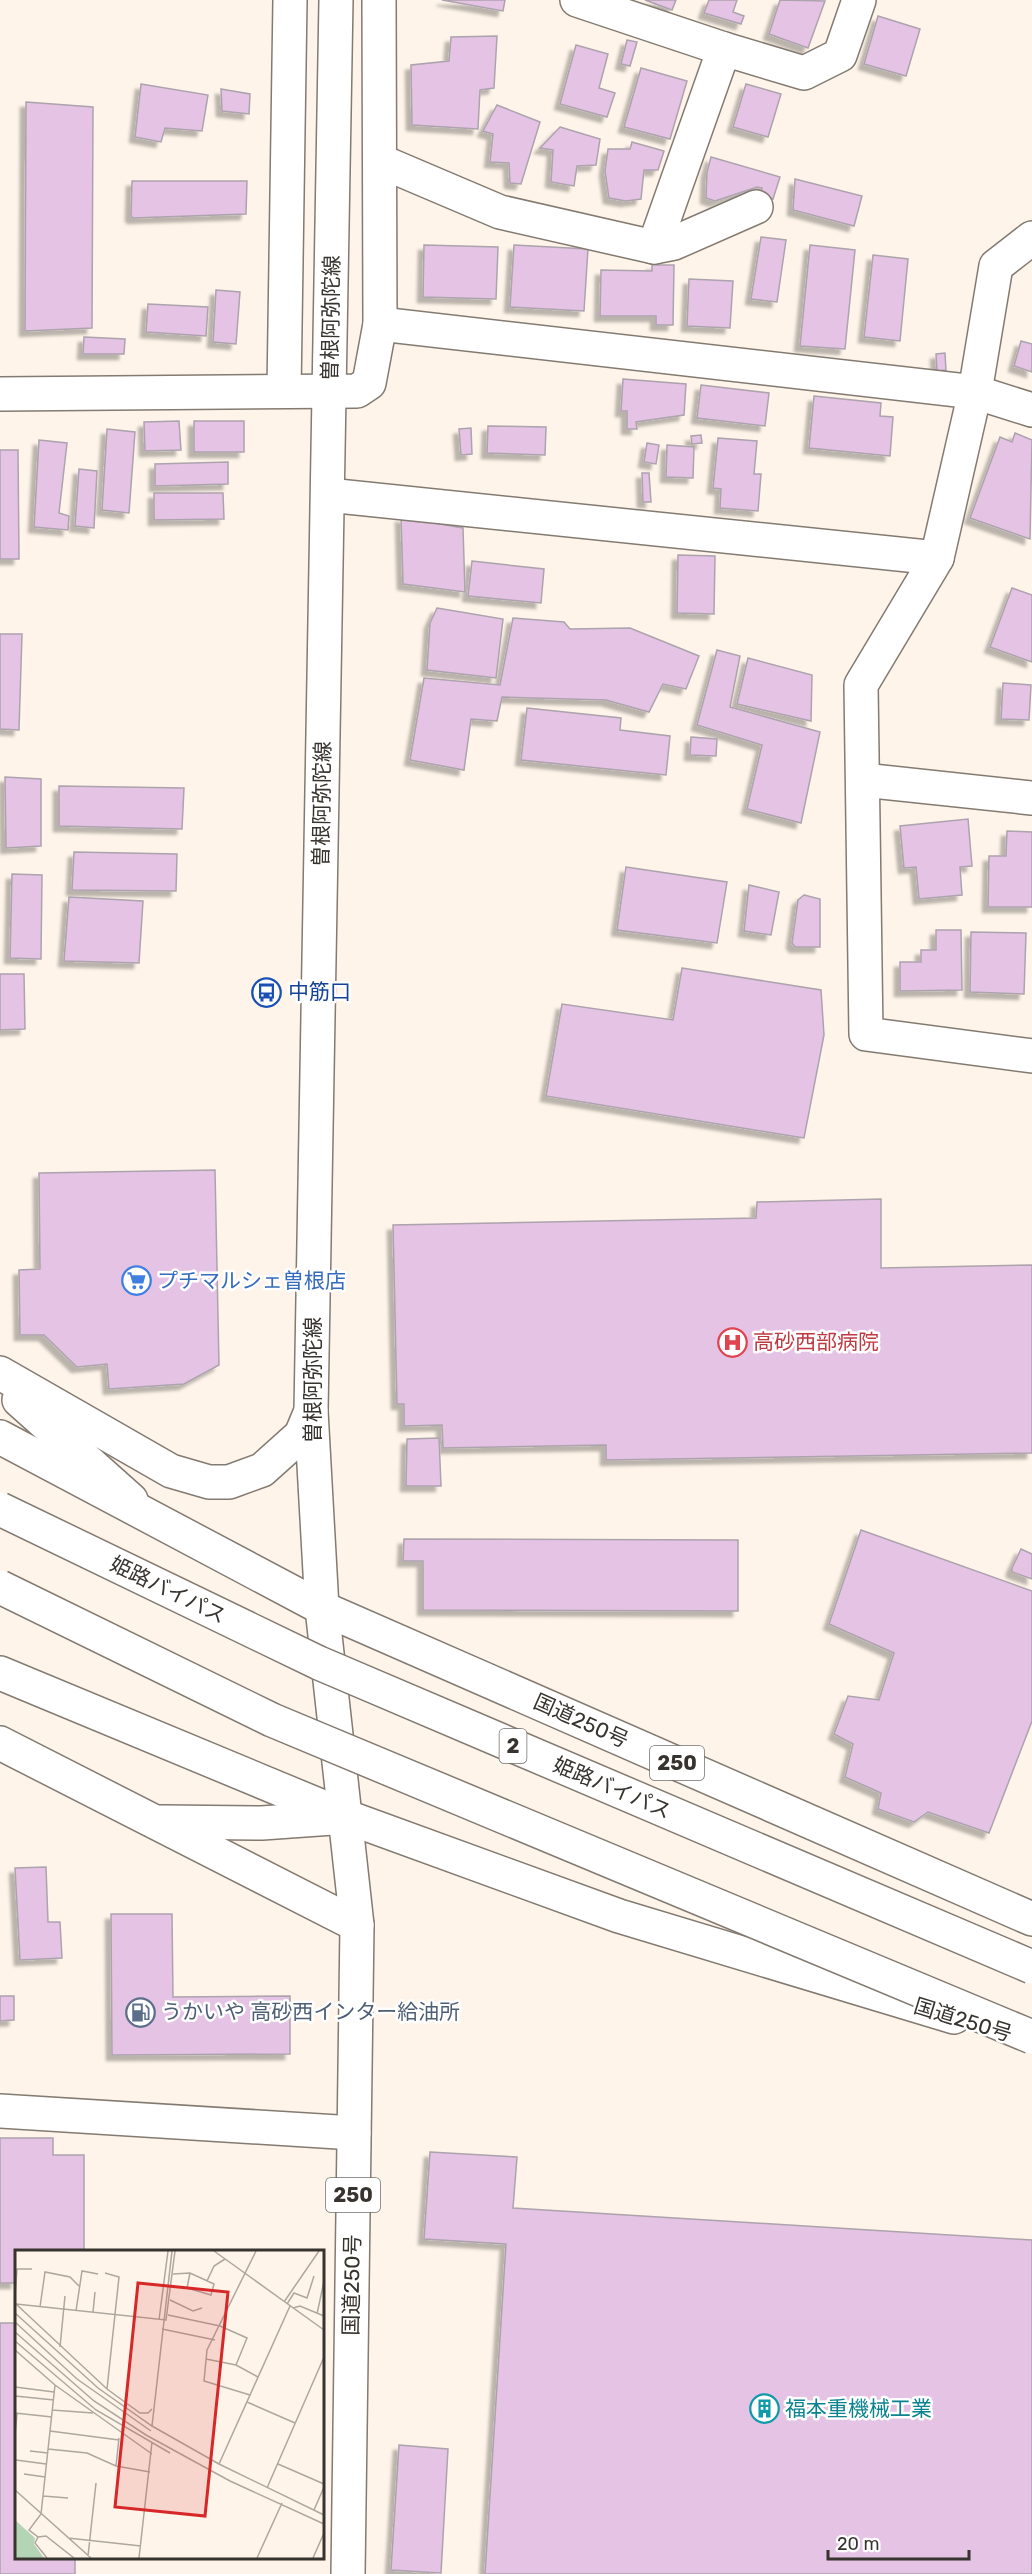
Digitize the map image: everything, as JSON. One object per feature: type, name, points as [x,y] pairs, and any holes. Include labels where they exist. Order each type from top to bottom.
[{"type":"main road","points":[[284,391],[290,0]]},
{"type":"main road","name":"曽根阿弥陀線","points":[[322,1608],[311,1411],[336,0]]},
{"type":"main road","points":[[0,394],[330,392],[357,391],[369,383],[380,324],[379,0]]},
{"type":"main road","points":[[577,0],[804,73],[840,55],[859,0]]},
{"type":"main road","points":[[654,247],[724,49]]},
{"type":"main road","points":[[380,161],[500,212],[654,247],[674,243],[756,207]]},
{"type":"main road","points":[[1032,238],[996,266],[975,392],[937,558],[861,685],[866,1034],[1032,1056]]},
{"type":"main road","points":[[380,324],[975,392],[1032,410]]},
{"type":"main road","points":[[328,495],[937,558]]},
{"type":"main road","points":[[862,780],[1032,798]]},
{"type":"main road","points":[[0,1373],[171,1472]]},
{"type":"main road","points":[[0,1383],[147,1515]]},
{"type":"main road","points":[[0,1423],[171,1472],[219,1483],[229,1482],[262,1470],[301,1435],[311,1411]]},
{"type":"main road","points":[[0,1437],[322,1608]]},
{"type":"main road","name":"姫路バイパス","points":[[0,1509],[319,1663],[1032,1967]]},
{"type":"main road","points":[[0,1587],[272,1720],[1032,2039]]},
{"type":"main road","name":"国道250号","points":[[322,1608],[347,1817],[357,1925],[348,2574]]},
{"type":"main road","name":"国道250号","points":[[322,1608],[1032,1919]]},
{"type":"main road","points":[[0,1673],[347,1817]]},
{"type":"main road","points":[[0,1743],[357,1925]]},
{"type":"main road","points":[[154,1822],[262,1823],[347,1817]]},
{"type":"main road","name":"国道250号","points":[[347,1817],[619,1917],[1032,2039]]},
{"type":"main road","points":[[0,2111],[354,2133]]},
{"type":"building","points":[[442,0],[505,0],[503,11]]},
{"type":"building","points":[[645,0],[676,0],[672,10]]},
{"type":"building","points":[[709,0],[737,0],[733,12],[744,16],[741,24],[704,13]]},
{"type":"building","points":[[780,0],[825,1],[808,48],[769,34]]},
{"type":"building","points":[[878,16],[920,29],[906,76],[864,64]]},
{"type":"building","points":[[497,36],[494,88],[480,90],[478,129],[412,125],[411,65],[449,61],[451,37]]},
{"type":"building","points":[[627,40],[637,42],[630,66],[621,64]]},
{"type":"building","points":[[576,45],[608,54],[599,88],[615,93],[607,117],[560,104]]},
{"type":"building","points":[[641,68],[687,81],[670,139],[624,127]]},
{"type":"building","points":[[141,84],[208,95],[202,131],[165,128],[161,142],[135,137]]},
{"type":"building","points":[[746,84],[781,94],[768,137],[733,127]]},
{"type":"building","points":[[221,89],[250,94],[249,114],[222,111]]},
{"type":"building","points":[[26,102],[93,107],[92,328],[25,331]]},
{"type":"building","points":[[497,105],[540,122],[521,184],[510,183],[509,163],[490,162],[493,134],[483,131]]},
{"type":"building","points":[[560,127],[600,139],[596,165],[577,166],[574,186],[551,182],[553,150],[540,148]]},
{"type":"building","points":[[632,142],[664,151],[658,170],[644,170],[641,199],[626,201],[609,198],[605,171],[608,149],[630,149]]},
{"type":"building","points":[[711,157],[780,177],[773,199],[760,195],[762,188],[757,187],[715,201],[706,198],[707,172]]},
{"type":"building","points":[[795,179],[862,196],[854,226],[793,210]]},
{"type":"building","points":[[132,181],[247,181],[246,214],[133,218],[131,216]]},
{"type":"building","points":[[761,237],[786,240],[777,302],[751,299]]},
{"type":"building","points":[[424,245],[498,247],[496,299],[423,297]]},
{"type":"building","points":[[514,245],[588,249],[584,311],[510,307]]},
{"type":"building","points":[[810,245],[855,250],[845,349],[800,346]]},
{"type":"building","points":[[873,255],[908,259],[900,341],[864,337]]},
{"type":"building","points":[[652,265],[674,265],[673,325],[656,325],[656,316],[600,316],[601,270],[652,271]]},
{"type":"building","points":[[689,279],[733,281],[730,328],[687,326]]},
{"type":"building","points":[[216,290],[240,292],[236,344],[213,342]]},
{"type":"building","points":[[148,304],[208,307],[206,336],[146,332]]},
{"type":"building","points":[[84,337],[125,339],[124,354],[83,354]]},
{"type":"building","points":[[1021,341],[1032,344],[1032,372],[1014,366]]},
{"type":"building","points":[[945,353],[946,370],[937,371],[936,354]]},
{"type":"building","points":[[623,379],[686,384],[684,415],[636,422],[637,429],[627,429],[627,411],[621,411]]},
{"type":"building","points":[[701,385],[769,393],[765,426],[697,418]]},
{"type":"building","points":[[814,396],[881,403],[880,416],[893,417],[890,456],[809,448]]},
{"type":"building","points":[[179,421],[181,450],[145,451],[144,422]]},
{"type":"building","points":[[194,421],[244,421],[244,452],[194,452]]},
{"type":"building","points":[[488,426],[546,427],[545,455],[487,453]]},
{"type":"building","points":[[471,428],[472,454],[461,455],[459,429]]},
{"type":"building","points":[[107,429],[135,432],[129,513],[102,510]]},
{"type":"building","points":[[1015,433],[1032,440],[1030,539],[970,518],[1000,437],[1012,442]]},
{"type":"building","points":[[701,435],[702,443],[692,444],[691,436]]},
{"type":"building","points":[[718,438],[757,441],[754,474],[761,474],[758,511],[720,508],[721,489],[713,488]]},
{"type":"building","points":[[39,440],[67,443],[59,513],[69,516],[68,530],[34,527]]},
{"type":"building","points":[[647,443],[659,445],[656,464],[644,462]]},
{"type":"building","points":[[667,445],[694,447],[693,478],[666,477]]},
{"type":"building","points":[[0,450],[18,450],[19,559],[0,559]]},
{"type":"building","points":[[228,462],[228,484],[155,486],[155,464]]},
{"type":"building","points":[[79,469],[97,471],[94,528],[75,526]]},
{"type":"building","points":[[642,473],[649,473],[651,502],[643,502]]},
{"type":"building","points":[[154,493],[223,493],[224,519],[154,520]]},
{"type":"building","points":[[401,517],[463,528],[465,592],[403,584]]},
{"type":"building","points":[[678,555],[715,556],[714,614],[677,613]]},
{"type":"building","points":[[472,561],[544,569],[541,603],[468,596]]},
{"type":"building","points":[[1012,588],[1032,595],[1032,662],[990,647]]},
{"type":"building","points":[[437,608],[503,619],[496,678],[427,670],[430,623]]},
{"type":"building","points":[[513,618],[564,622],[570,629],[630,628],[699,656],[686,689],[663,684],[649,712],[606,700],[502,697],[497,721],[471,719],[464,770],[410,760],[424,678],[500,685]]},
{"type":"building","points":[[0,634],[22,634],[19,730],[0,729]]},
{"type":"building","points":[[717,650],[740,656],[730,707],[820,732],[801,823],[747,809],[762,745],[697,725]]},
{"type":"building","points":[[748,658],[812,675],[811,721],[737,704]]},
{"type":"building","points":[[1003,683],[1031,685],[1029,720],[1001,719]]},
{"type":"building","points":[[527,708],[621,718],[620,730],[670,736],[666,775],[521,760]]},
{"type":"building","points":[[691,737],[717,739],[716,756],[690,755]]},
{"type":"building","points":[[5,777],[41,779],[41,846],[6,848]]},
{"type":"building","points":[[59,786],[184,788],[182,829],[59,826]]},
{"type":"building","points":[[968,819],[972,866],[960,867],[962,895],[919,899],[916,867],[904,868],[900,826]]},
{"type":"building","points":[[1007,831],[1032,832],[1032,907],[988,907],[989,856],[1006,856]]},
{"type":"building","points":[[74,852],[177,854],[176,891],[72,890]]},
{"type":"building","points":[[626,867],[727,882],[717,943],[617,930]]},
{"type":"building","points":[[12,874],[42,875],[41,959],[10,958]]},
{"type":"building","points":[[749,885],[779,892],[771,935],[744,931]]},
{"type":"building","points":[[804,895],[820,899],[820,947],[795,947],[792,943],[798,900]]},
{"type":"building","points":[[69,897],[143,901],[139,963],[64,961]]},
{"type":"building","points":[[936,930],[961,930],[962,990],[900,991],[900,962],[921,962],[921,950],[936,950]]},
{"type":"building","points":[[971,932],[1026,933],[1024,994],[970,992]]},
{"type":"building","points":[[682,968],[821,990],[824,1035],[804,1138],[546,1096],[562,1004],[673,1020]]},
{"type":"building","points":[[0,974],[24,974],[25,1029],[0,1030]]},
{"type":"building","points":[[215,1170],[219,1365],[184,1384],[109,1389],[107,1364],[77,1367],[44,1335],[20,1335],[19,1270],[40,1269],[39,1173]]},
{"type":"building","points":[[881,1199],[881,1268],[1032,1265],[1032,1453],[606,1460],[606,1445],[443,1448],[442,1425],[404,1426],[404,1404],[397,1404],[393,1225],[756,1218],[757,1202]]},
{"type":"building","points":[[439,1438],[441,1486],[406,1486],[407,1439]]},
{"type":"building","points":[[861,1530],[1032,1591],[1032,1721],[989,1833],[928,1812],[914,1822],[878,1809],[881,1793],[845,1777],[853,1744],[834,1734],[848,1696],[879,1700],[894,1653],[829,1624]]},
{"type":"building","points":[[404,1539],[738,1540],[738,1611],[423,1610],[423,1561],[403,1561]]},
{"type":"building","points":[[1021,1549],[1032,1554],[1032,1579],[1012,1572]]},
{"type":"building","points":[[46,1867],[48,1922],[60,1922],[62,1958],[20,1960],[15,1868]]},
{"type":"building","points":[[111,1914],[172,1914],[173,1997],[290,1996],[290,2054],[112,2055]]},
{"type":"building","points":[[0,1996],[14,1996],[14,2020],[0,2021]]},
{"type":"building","points":[[0,2138],[53,2138],[53,2155],[84,2155],[84,2250],[15,2250],[15,2283],[0,2283]]},
{"type":"building","name":"福本重機械工業","points":[[430,2152],[517,2157],[513,2208],[1032,2240],[1032,2574],[485,2574],[506,2244],[424,2239]]},
{"type":"building","points":[[0,2323],[15,2323],[15,2559],[75,2559],[75,2574],[0,2574]]},
{"type":"building","points":[[399,2445],[448,2449],[441,2573],[391,2570]]},
{"type":"place","name":"中筋口","points":[[267,992]]},
{"type":"place","name":"プチマルシェ曽根店","points":[[136,1281]]},
{"type":"place","name":"高砂西部病院","points":[[732,1342]]},
{"type":"place","name":"うかいや 高砂西インター給油所","points":[[140,2012]]},
{"type":"place","name":"福本重機械工業","points":[[764,2409]]}]
